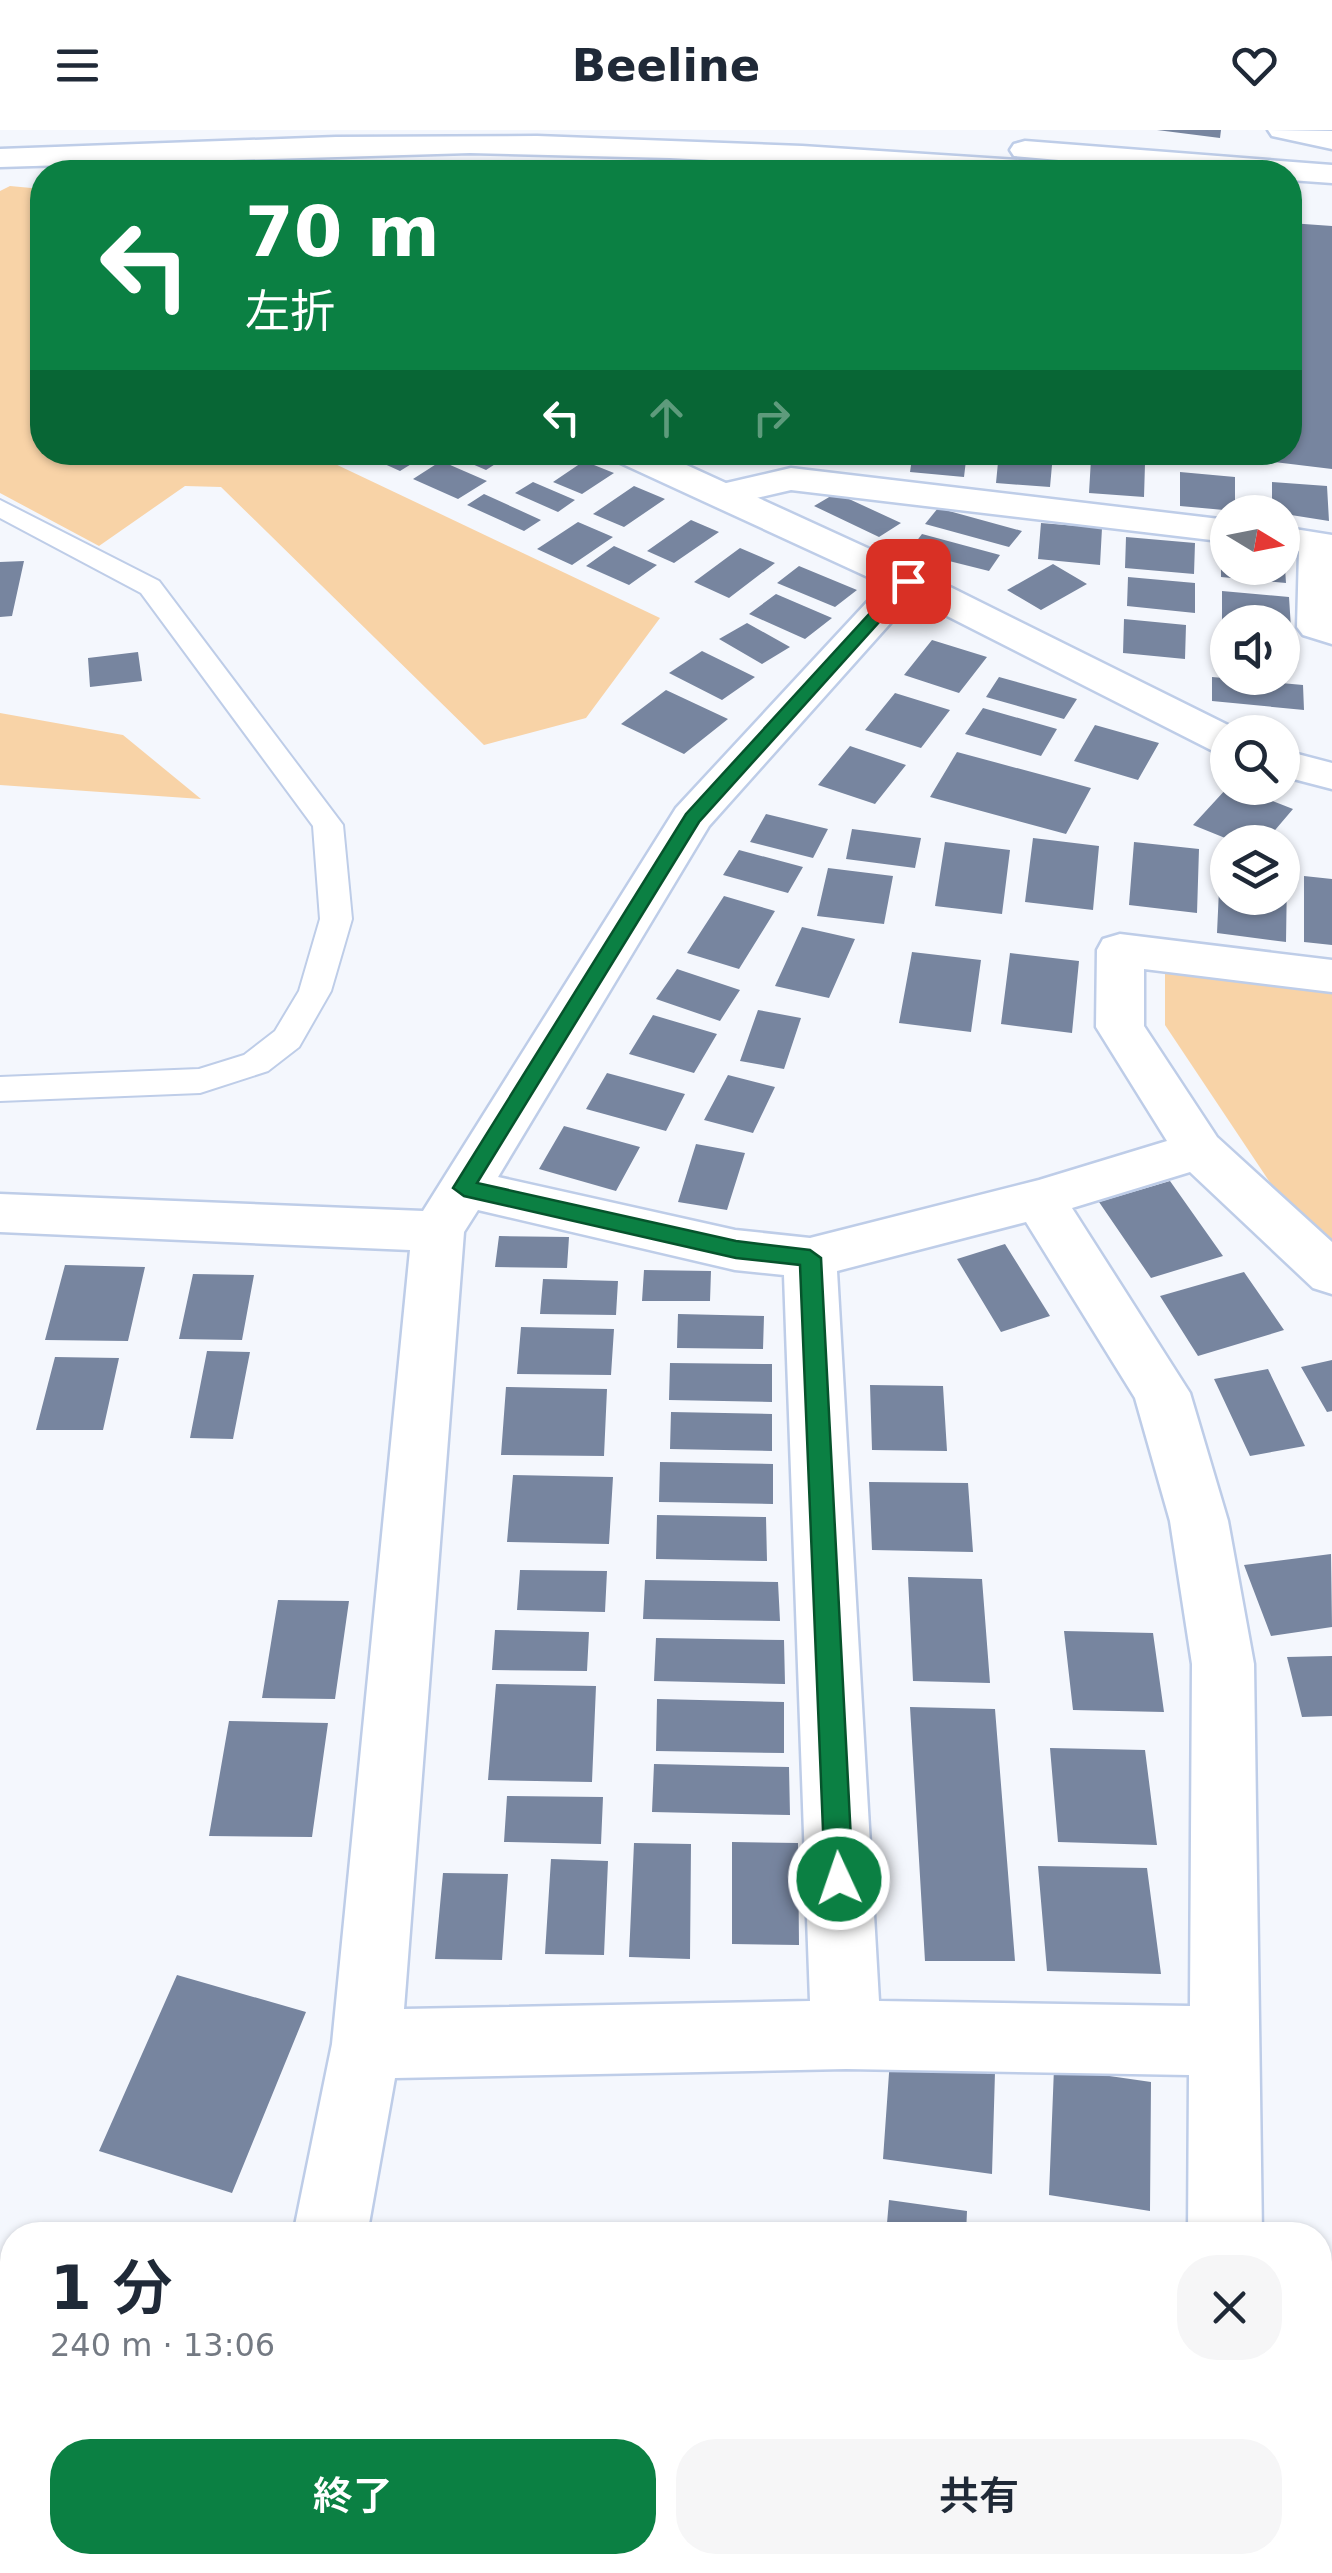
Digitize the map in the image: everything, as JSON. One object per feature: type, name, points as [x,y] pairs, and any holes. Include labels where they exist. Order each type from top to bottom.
[{"type":"street","points":[[0,138],[192,130]]},
{"type":"street","points":[[628,130],[810,135],[1156,160]]},
{"type":"street","points":[[1283,130],[1332,140]]},
{"type":"street","points":[[0,158],[534,145],[882,160]]},
{"type":"street","points":[[1302,163],[1332,163]]},
{"type":"street","points":[[1302,172],[1332,174]]},
{"type":"street","points":[[1302,191],[1332,194]]},
{"type":"street","points":[[656,465],[908,581],[1210,733]]},
{"type":"street","points":[[722,495],[792,479],[1210,529]]},
{"type":"street","points":[[1300,540],[1318,542],[1317,627],[1332,632]]},
{"type":"street","points":[[333,2222],[367,2044],[451,1210],[692,818],[908,581]]},
{"type":"street","points":[[1300,767],[1332,776]]},
{"type":"street","points":[[1332,976],[1120,950],[1120,1026],[1199,1150],[1332,1274]]},
{"type":"street","points":[[3,1223],[451,1210],[810,1258],[1039,1199],[1199,1150]]},
{"type":"street","points":[[1039,1199],[1162,1393],[1199,1522],[1223,1664],[1225,2222]]},
{"type":"street","points":[[810,1258],[846,2035]]},
{"type":"street","points":[[367,2044],[846,2035],[1224,2040]]},
{"type":"lane","points":[[0,508],[150,588],[328,824],[336,919],[315,991],[287,1039],[256,1063],[200,1081],[0,1089]]},
{"type":"shaded area","points":[[10,186],[30,188],[30,465],[337,465],[660,618],[586,718],[484,745],[221,487],[185,486],[99,546],[0,493],[0,191]]},
{"type":"shaded area","points":[[0,713],[123,735],[201,799],[0,785]]},
{"type":"shaded area","points":[[1165,963],[1332,984],[1332,1242],[1283,1202],[1165,1025]]},
{"type":"building","points":[[1157,130],[1221,130],[1220,138]]},
{"type":"building","points":[[1302,224],[1332,226],[1332,469],[1299,465],[1302,465]]},
{"type":"building","points":[[387,465],[410,465],[400,471]]},
{"type":"building","points":[[435,465],[450,465],[487,481],[458,499],[413,479]]},
{"type":"building","points":[[578,465],[594,465],[614,473],[582,494],[553,482]]},
{"type":"building","points":[[911,465],[965,465],[964,477],[910,472]]},
{"type":"building","points":[[998,465],[1052,465],[1050,487],[996,483]]},
{"type":"building","points":[[1091,465],[1145,465],[1144,497],[1089,493]]},
{"type":"building","points":[[1180,472],[1235,477],[1235,495],[1210,495],[1210,509],[1180,506]]},
{"type":"building","points":[[533,482],[575,500],[558,512],[515,493]]},
{"type":"building","points":[[1272,482],[1327,486],[1329,521],[1300,516],[1300,495],[1272,495]]},
{"type":"building","points":[[634,486],[665,499],[624,527],[593,514]]},
{"type":"building","points":[[836,493],[901,523],[879,537],[814,506]]},
{"type":"building","points":[[484,494],[541,520],[524,531],[467,505]]},
{"type":"building","points":[[938,508],[1022,531],[1009,547],[925,524]]},
{"type":"building","points":[[691,520],[719,532],[674,563],[647,551]]},
{"type":"building","points":[[578,522],[613,537],[572,565],[537,549]]},
{"type":"building","points":[[1041,523],[1102,528],[1100,565],[1038,559]]},
{"type":"building","points":[[922,534],[1000,555],[989,571],[909,551]]},
{"type":"building","points":[[1126,537],[1195,543],[1194,574],[1125,568]]},
{"type":"building","points":[[614,546],[657,565],[629,585],[586,566]]},
{"type":"building","points":[[740,548],[775,563],[729,598],[694,582]]},
{"type":"building","points":[[24,561],[12,616],[0,617],[0,562]]},
{"type":"building","points":[[1053,564],[1087,584],[1041,610],[1007,590]]},
{"type":"building","points":[[799,566],[857,590],[835,607],[777,583]]},
{"type":"building","points":[[1128,577],[1195,583],[1195,613],[1127,606]]},
{"type":"building","points":[[1222,591],[1289,597],[1290,605],[1222,605]]},
{"type":"building","points":[[776,594],[832,618],[805,639],[749,614]]},
{"type":"building","points":[[1124,619],[1186,625],[1185,659],[1123,653]]},
{"type":"building","points":[[747,623],[790,647],[762,664],[719,639]]},
{"type":"building","points":[[932,640],[987,657],[959,693],[904,675]]},
{"type":"building","points":[[702,651],[755,677],[722,700],[669,673]]},
{"type":"building","points":[[138,652],[142,681],[90,687],[88,658]]},
{"type":"building","points":[[999,677],[1077,699],[1064,719],[986,697]]},
{"type":"building","points":[[1303,685],[1304,710],[1212,701],[1212,695],[1300,695]]},
{"type":"building","points":[[666,690],[728,719],[684,754],[621,724]]},
{"type":"building","points":[[895,693],[950,710],[921,748],[865,730]]},
{"type":"building","points":[[983,708],[1057,729],[1041,756],[965,734]]},
{"type":"building","points":[[1095,725],[1159,743],[1138,780],[1074,761]]},
{"type":"building","points":[[850,746],[906,765],[875,804],[818,785]]},
{"type":"building","points":[[957,752],[1091,788],[1066,834],[930,797]]},
{"type":"building","points":[[1211,805],[1283,805],[1293,809],[1279,825],[1210,825],[1210,832],[1193,825]]},
{"type":"building","points":[[766,814],[828,829],[813,858],[750,842]]},
{"type":"building","points":[[852,829],[921,838],[915,868],[846,859]]},
{"type":"building","points":[[1033,838],[1099,846],[1093,910],[1025,902]]},
{"type":"building","points":[[945,842],[1010,850],[1002,914],[935,906]]},
{"type":"building","points":[[1134,842],[1199,849],[1197,913],[1129,905]]},
{"type":"building","points":[[739,850],[803,867],[788,893],[723,875]]},
{"type":"building","points":[[828,868],[893,876],[884,924],[817,916]]},
{"type":"building","points":[[1304,876],[1332,879],[1332,945],[1304,942]]},
{"type":"building","points":[[724,896],[775,911],[739,969],[687,953]]},
{"type":"building","points":[[1218,915],[1286,915],[1286,942],[1217,933]]},
{"type":"building","points":[[802,927],[855,939],[829,998],[775,986]]},
{"type":"building","points":[[912,952],[981,960],[971,1032],[899,1023]]},
{"type":"building","points":[[1010,953],[1079,961],[1072,1033],[1001,1024]]},
{"type":"building","points":[[677,969],[740,990],[720,1021],[656,999]]},
{"type":"building","points":[[758,1010],[801,1018],[784,1069],[740,1061]]},
{"type":"building","points":[[653,1015],[717,1034],[694,1073],[629,1054]]},
{"type":"building","points":[[607,1073],[685,1094],[666,1131],[586,1109]]},
{"type":"building","points":[[728,1075],[775,1087],[753,1133],[704,1120]]},
{"type":"building","points":[[564,1126],[640,1147],[616,1191],[539,1169]]},
{"type":"building","points":[[696,1144],[745,1153],[727,1210],[678,1202]]},
{"type":"building","points":[[1170,1181],[1223,1256],[1151,1278],[1099,1202]]},
{"type":"building","points":[[499,1236],[569,1237],[567,1268],[495,1267]]},
{"type":"building","points":[[1005,1244],[1050,1316],[1001,1332],[957,1259]]},
{"type":"building","points":[[65,1265],[145,1267],[128,1341],[45,1340]]},
{"type":"building","points":[[644,1270],[711,1271],[710,1301],[642,1301]]},
{"type":"building","points":[[1244,1272],[1284,1330],[1198,1356],[1160,1296]]},
{"type":"building","points":[[193,1274],[254,1275],[242,1340],[179,1339]]},
{"type":"building","points":[[543,1279],[618,1281],[616,1315],[540,1314]]},
{"type":"building","points":[[678,1314],[764,1316],[763,1349],[677,1348]]},
{"type":"building","points":[[521,1327],[614,1329],[611,1375],[517,1374]]},
{"type":"building","points":[[207,1351],[250,1352],[233,1439],[190,1438]]},
{"type":"building","points":[[55,1357],[119,1358],[103,1430],[36,1430]]},
{"type":"building","points":[[1332,1360],[1332,1411],[1327,1412],[1301,1367]]},
{"type":"building","points":[[670,1363],[772,1364],[772,1402],[669,1400]]},
{"type":"building","points":[[1268,1369],[1305,1446],[1250,1456],[1214,1379]]},
{"type":"building","points":[[870,1385],[943,1386],[947,1451],[872,1450]]},
{"type":"building","points":[[506,1387],[607,1389],[604,1456],[501,1455]]},
{"type":"building","points":[[671,1412],[772,1414],[772,1451],[670,1449]]},
{"type":"building","points":[[660,1462],[773,1464],[773,1504],[659,1502]]},
{"type":"building","points":[[513,1475],[613,1477],[609,1544],[507,1542]]},
{"type":"building","points":[[869,1482],[968,1483],[973,1552],[872,1550]]},
{"type":"building","points":[[657,1515],[766,1517],[767,1561],[656,1559]]},
{"type":"building","points":[[1331,1554],[1332,1627],[1271,1636],[1244,1565]]},
{"type":"building","points":[[520,1570],[607,1571],[605,1612],[517,1610]]},
{"type":"building","points":[[908,1577],[982,1579],[990,1683],[913,1681]]},
{"type":"building","points":[[645,1580],[778,1582],[780,1621],[643,1619]]},
{"type":"building","points":[[278,1600],[349,1601],[335,1699],[262,1698]]},
{"type":"building","points":[[495,1630],[589,1632],[587,1671],[492,1670]]},
{"type":"building","points":[[1064,1631],[1153,1633],[1164,1712],[1073,1710]]},
{"type":"building","points":[[656,1638],[784,1640],[785,1684],[654,1681]]},
{"type":"building","points":[[1332,1656],[1332,1716],[1302,1717],[1287,1657]]},
{"type":"building","points":[[496,1684],[596,1686],[592,1782],[488,1780]]},
{"type":"building","points":[[657,1699],[784,1702],[784,1753],[656,1751]]},
{"type":"building","points":[[910,1707],[995,1709],[1015,1961],[925,1961]]},
{"type":"building","points":[[229,1721],[328,1723],[312,1837],[209,1836]]},
{"type":"building","points":[[1050,1748],[1145,1750],[1157,1845],[1058,1842]]},
{"type":"building","points":[[654,1764],[789,1767],[790,1815],[652,1812]]},
{"type":"building","points":[[507,1796],[603,1797],[601,1844],[504,1842]]},
{"type":"building","points":[[732,1842],[798,1843],[799,1945],[732,1944]]},
{"type":"building","points":[[634,1843],[691,1844],[690,1959],[629,1957]]},
{"type":"building","points":[[551,1859],[608,1861],[604,1955],[545,1954]]},
{"type":"building","points":[[1038,1866],[1147,1868],[1161,1974],[1047,1971]]},
{"type":"building","points":[[443,1873],[508,1874],[502,1960],[435,1959]]},
{"type":"building","points":[[177,1975],[306,2012],[232,2193],[99,2151]]},
{"type":"building","points":[[890,2059],[995,2072],[992,2174],[883,2159]]},
{"type":"building","points":[[1054,2068],[1151,2082],[1150,2211],[1049,2195]]},
{"type":"building","points":[[889,2200],[967,2211],[967,2222],[887,2222]]},
{"type":"route","points":[[839,1879],[810,1258],[736,1250],[464,1188],[692,818],[908,581]]}]
